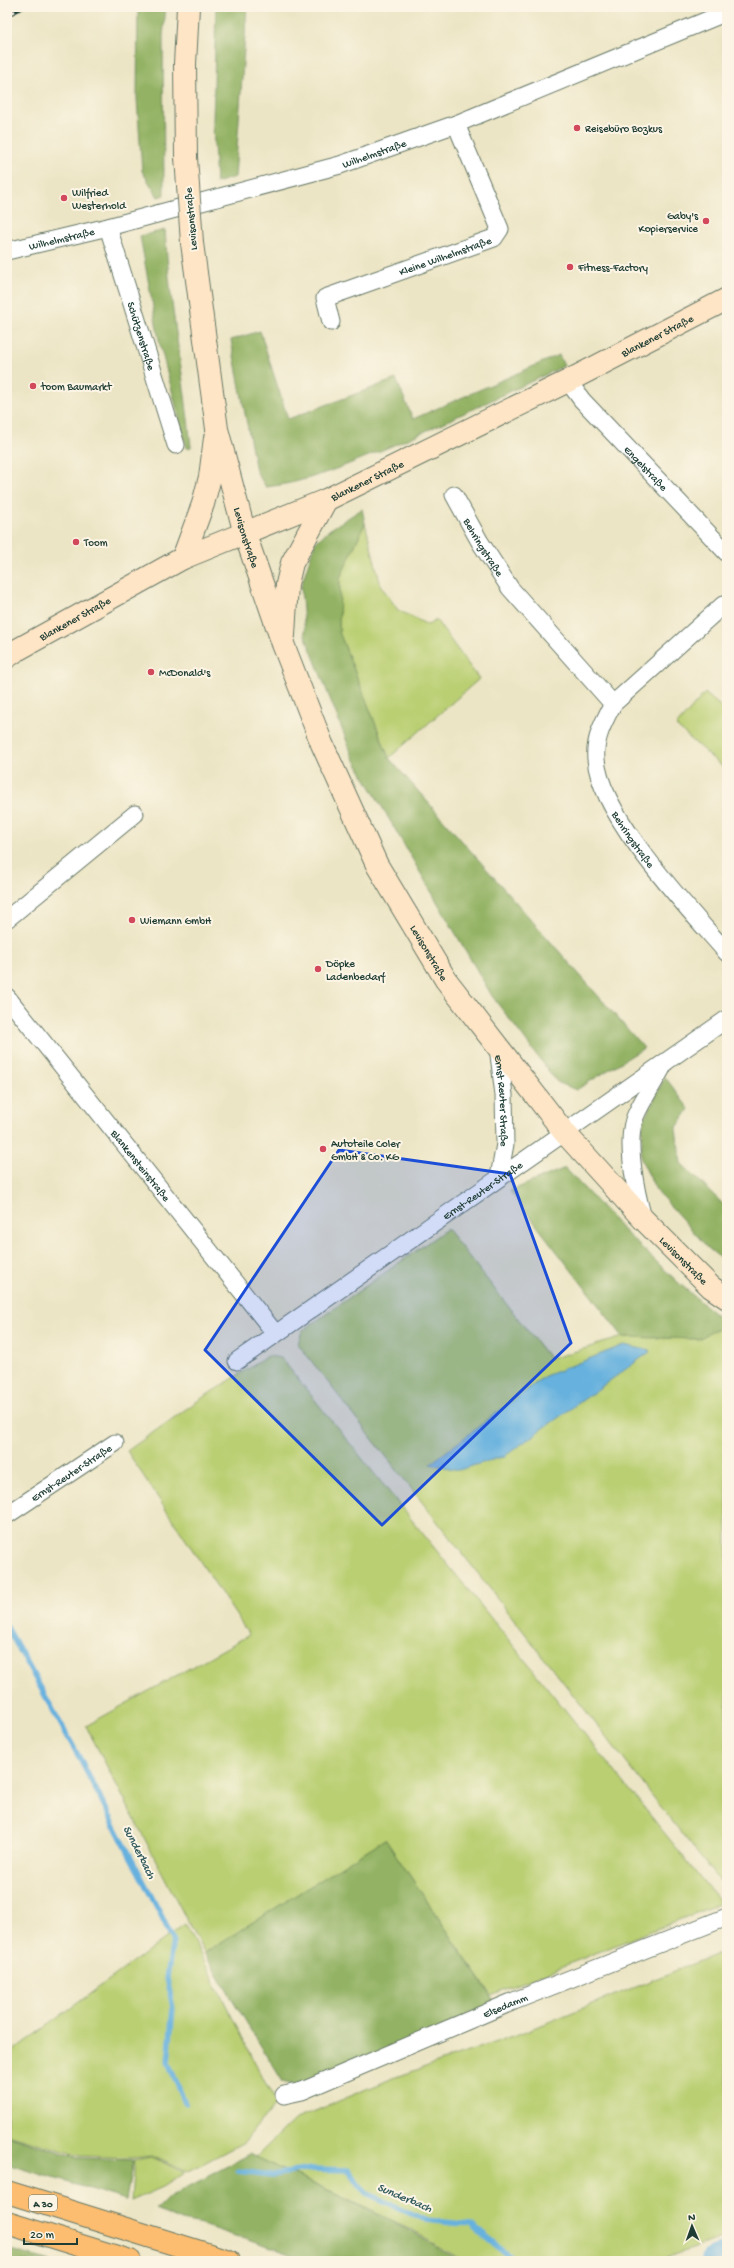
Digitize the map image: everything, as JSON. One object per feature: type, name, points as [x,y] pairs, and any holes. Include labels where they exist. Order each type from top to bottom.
[{"type":"highway","name":"A 30","points":[[7,2192],[161,2238],[229,2261]]},
{"type":"highway","points":[[7,2223],[130,2261]]},
{"type":"main road","name":"Levisonstraße","points":[[188,7],[185,64],[186,158],[192,243],[217,429],[245,534],[283,644],[322,744],[378,866],[446,980],[564,1132],[643,1219],[712,1287],[727,1298]]},
{"type":"main road","name":"Blankener Straße","points":[[7,658],[17,650],[183,558],[326,500],[568,381],[727,299]]},
{"type":"main road","name":"Levisonstraße","points":[[183,558],[203,504],[210,477],[217,429]]},
{"type":"main road","name":"Levisonstraße","points":[[283,644],[287,584],[292,563],[326,500]]},
{"type":"street","name":"Wilhelmstraße","points":[[7,251],[108,227],[340,165],[456,124],[727,12]]},
{"type":"street","name":"Kleine Wilhelmstraße","points":[[331,322],[325,298],[494,238],[500,229],[456,124]]},
{"type":"street","name":"Schützenstraße","points":[[108,227],[176,445]]},
{"type":"street","name":"Engelstraße","points":[[568,381],[582,400],[727,553]]},
{"type":"street","name":"Behringstraße","points":[[454,495],[480,542],[510,588],[613,704]]},
{"type":"street","name":"Behringstraße","points":[[723,605],[613,704],[599,736],[596,759],[599,775],[609,800],[638,848],[727,953]]},
{"type":"street","points":[[7,919],[135,814]]},
{"type":"street","name":"Blankensteinstraße","points":[[7,997],[275,1333]]},
{"type":"street","name":"Ernst-Reuter-Straße","points":[[237,1361],[275,1333],[727,1019]]},
{"type":"street","name":"Ernst Reuter Straße","points":[[498,1047],[504,1095],[505,1144],[499,1177]]},
{"type":"street","points":[[643,1219],[637,1197],[631,1156],[634,1119],[666,1062]]},
{"type":"street","name":"Ernst-Reuter-Straße","points":[[7,1515],[115,1443]]},
{"type":"street","name":"Elsedamm","points":[[284,2095],[302,2091],[514,2001],[727,1917]]},
{"type":"highlighted area","points":[[339,1150],[510,1174],[571,1343],[382,1525],[205,1350]]},
{"type":"green space","points":[[138,7],[166,7],[163,36],[164,195],[158,197],[142,171],[137,99]]},
{"type":"green space","points":[[216,7],[247,7],[235,177],[216,183],[213,124]]},
{"type":"green space","points":[[165,230],[173,311],[191,447],[187,448],[160,345],[140,236]]},
{"type":"green space","points":[[260,331],[288,419],[396,379],[413,419],[559,355],[564,366],[425,431],[351,463],[323,474],[295,482],[266,487],[256,471],[231,340]]},
{"type":"green space","points":[[362,509],[365,523],[340,578],[339,632],[389,758],[644,1048],[576,1090],[557,1082],[492,996],[353,757],[305,635],[301,586],[315,543],[329,530]]},
{"type":"green space","points":[[365,523],[381,586],[398,610],[428,625],[436,620],[479,679],[389,758],[339,632],[340,578]]},
{"type":"green space","points":[[705,693],[727,712],[727,771],[676,726]]},
{"type":"green space","points":[[665,1077],[689,1109],[676,1129],[681,1163],[727,1208],[727,1263],[709,1249],[656,1190],[641,1159],[643,1122]]},
{"type":"green space","points":[[565,1168],[626,1233],[681,1285],[727,1324],[698,1339],[623,1337],[510,1191]]},
{"type":"green space","points":[[447,1229],[550,1359],[623,1337],[698,1339],[727,1324],[727,1891],[298,1344],[302,1331]],"holes":[[[650,1351],[570,1408],[430,1464],[545,1376]]]},
{"type":"green space","points":[[268,1356],[281,1358],[721,1903],[491,1995],[385,1839],[204,1953],[86,1726],[249,1635],[127,1451],[196,1402]]},
{"type":"green space","points":[[385,1839],[497,2005],[301,2087],[283,2082],[204,1953]]},
{"type":"green space","points":[[185,1924],[276,2104],[244,2142],[187,2172],[152,2156],[133,2158],[80,2156],[7,2134],[7,2055]]},
{"type":"green space","points":[[727,1950],[727,2236],[658,2261],[463,2261],[413,2230],[256,2157],[294,2120],[391,2079],[516,2035]]},
{"type":"green space","points":[[7,2135],[78,2158],[133,2160],[126,2200],[7,2164]]},
{"type":"green space","points":[[250,2154],[412,2231],[460,2261],[311,2261],[202,2225],[182,2221],[156,2210],[169,2197]]},
{"type":"green space","points":[[152,2157],[185,2173],[163,2187],[131,2201],[134,2160]]},
{"type":"green space","points":[[7,2249],[51,2261],[7,2261]]},
{"type":"water","points":[[624,1345],[651,1351],[505,1456],[459,1470],[430,1464],[545,1376]]},
{"type":"waterway","name":"Sunderbach","points":[[7,1627],[79,1757],[173,1940],[167,1978],[173,2008],[168,2062],[185,2103]]},
{"type":"waterway","name":"Sunderbach","points":[[238,2171],[272,2175],[312,2169],[348,2170],[366,2193],[426,2220],[471,2225],[516,2261]]},
{"type":"waterway","points":[[717,2261],[727,2258]]},
{"type":"railway","points":[[7,15],[23,7]]},
{"type":"place","name":"Reisebüro Bozkus","points":[[577,128]]},
{"type":"place","name":"Wilfried Westerhold","points":[[64,198]]},
{"type":"place","name":"Gaby's Kopierservice","points":[[706,221]]},
{"type":"place","name":"Fitness-Factory","points":[[570,267]]},
{"type":"place","name":"toom Baumarkt","points":[[33,386]]},
{"type":"place","name":"Toom","points":[[76,542]]},
{"type":"place","name":"McDonald's","points":[[151,672]]},
{"type":"place","name":"Wiemann GmbH","points":[[132,920]]},
{"type":"place","name":"Döpke Ladenbedarf","points":[[318,969]]},
{"type":"place","name":"Autoteile Coler GmbH & Co. KG","points":[[323,1149]]}]
